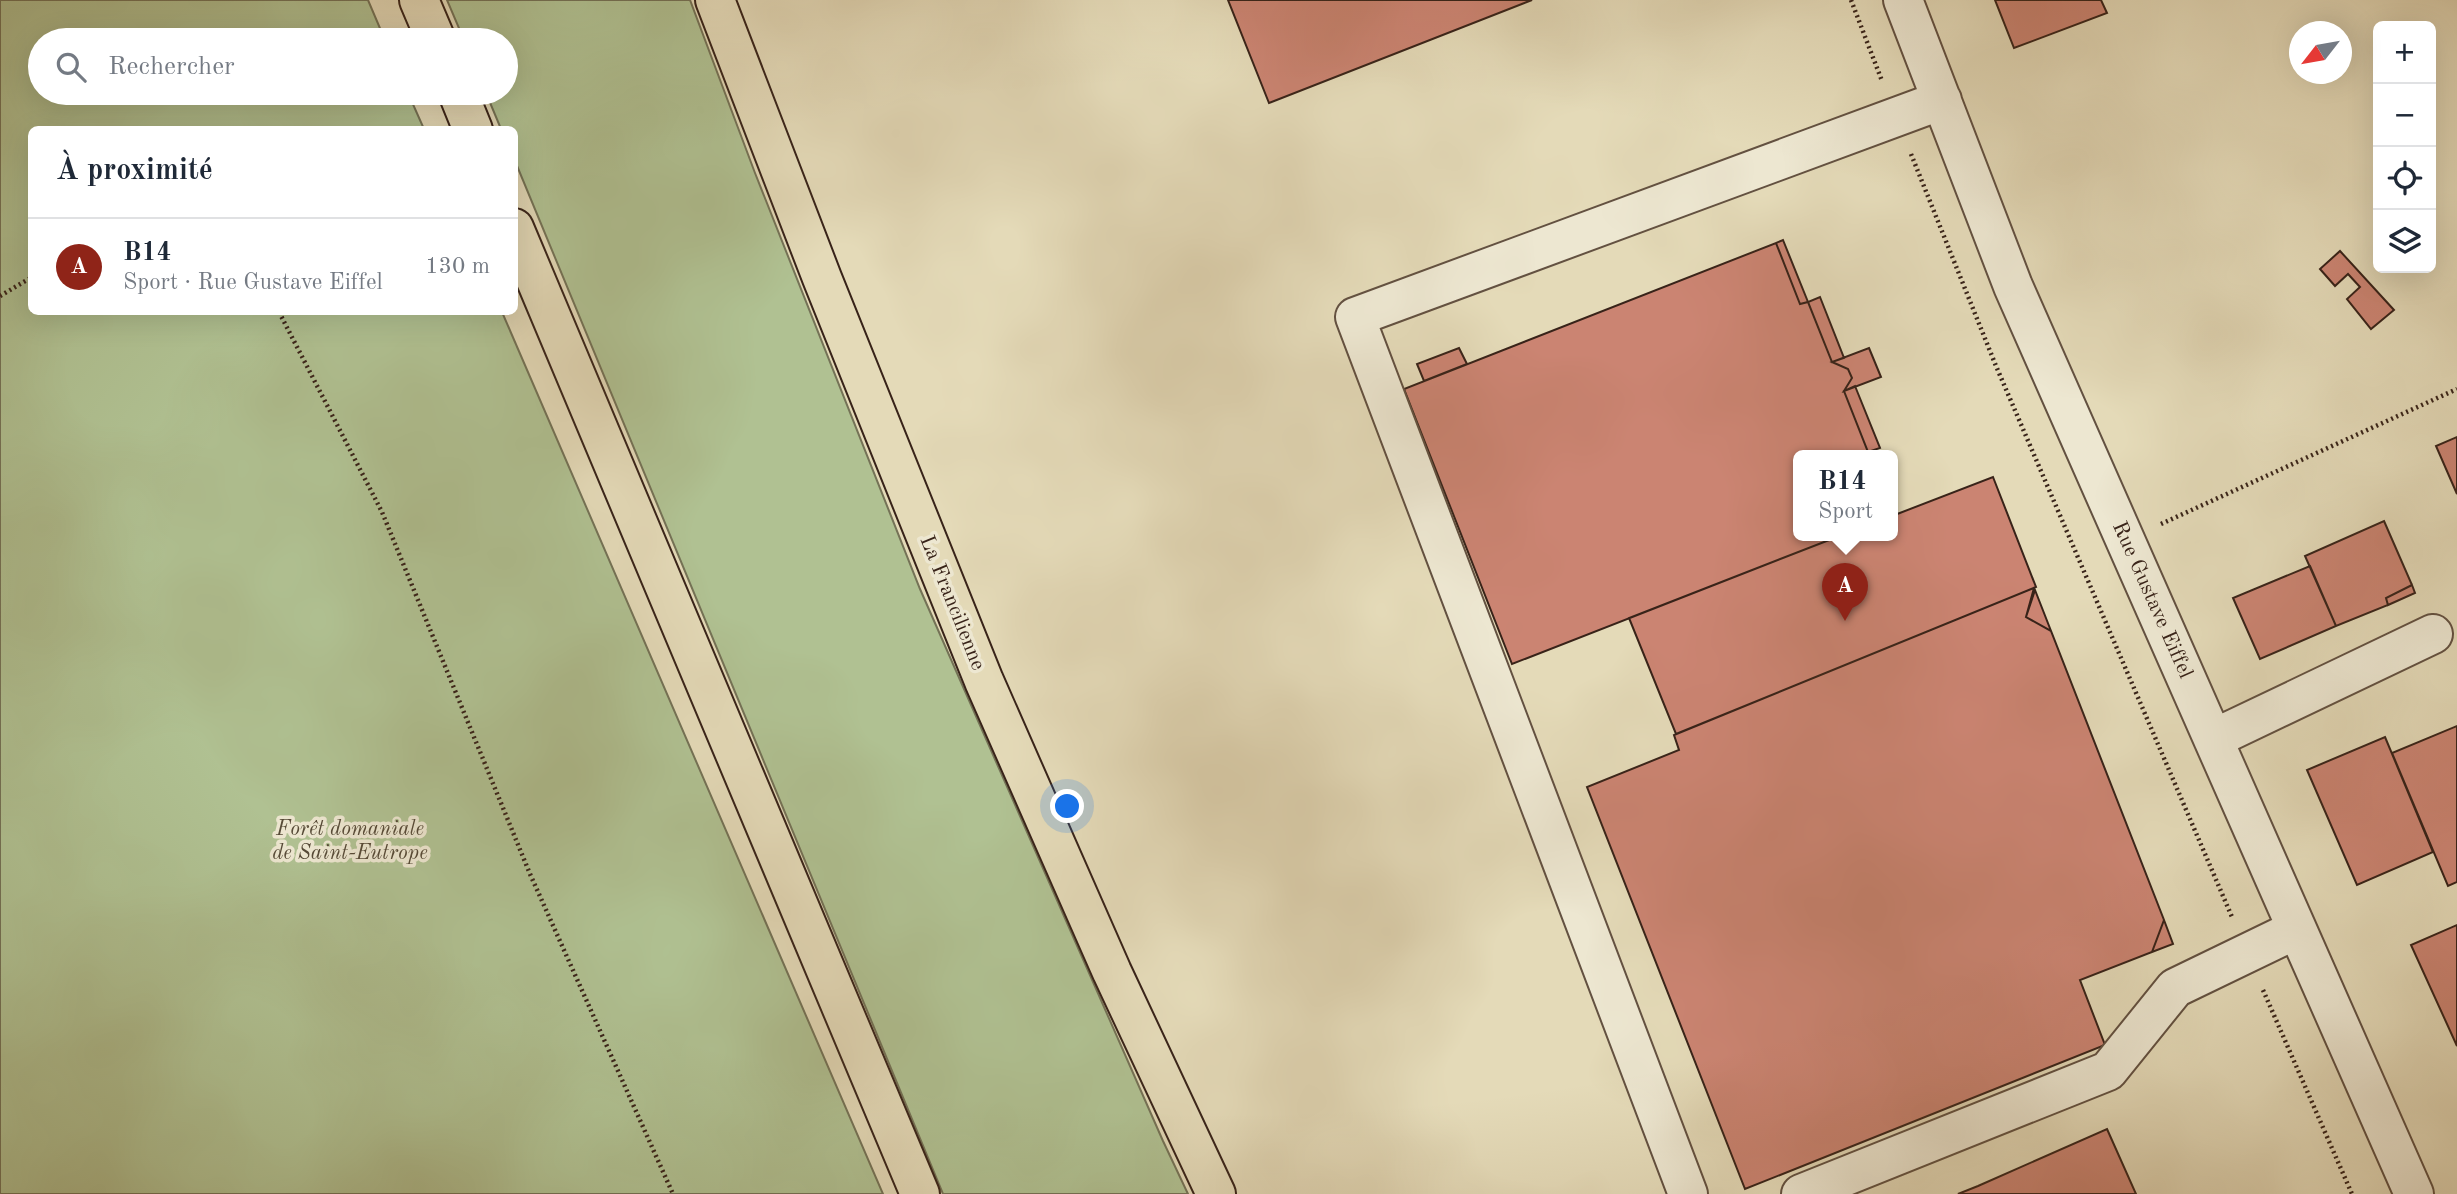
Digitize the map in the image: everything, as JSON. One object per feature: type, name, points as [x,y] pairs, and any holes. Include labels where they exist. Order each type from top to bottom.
[{"type":"highway","points":[[419,0],[431,28]]},
{"type":"highway","name":"La Francilienne","points":[[715,0],[822,278],[984,681],[1112,972],[1216,1194]]},
{"type":"highway","points":[[463,105],[471,126]]},
{"type":"highway","points":[[518,238],[920,1194]]},
{"type":"street","name":"Rue Gustave Eiffel","points":[[1903,0],[2013,286],[2414,1194]]},
{"type":"street","points":[[1688,1194],[1355,317],[1942,100]]},
{"type":"street","points":[[2213,738],[2432,634]]},
{"type":"street","points":[[1801,1194],[2108,1071],[2175,988],[2297,929]]},
{"type":"path","points":[[1851,0],[1996,366],[2352,1194]]},
{"type":"path","points":[[0,296],[28,279]]},
{"type":"path","points":[[281,315],[382,512],[530,874],[673,1194]]},
{"type":"path","points":[[2126,540],[2457,388]]},
{"type":"green space","name":"Forêt domaniale de Saint-Eutrope","points":[[0,0],[368,0],[380,28],[28,28],[28,105],[413,105],[423,126],[28,126],[28,315],[503,315],[883,1194],[0,1194]]},
{"type":"green space","points":[[447,0],[690,0],[755,173],[920,589],[1188,1194],[943,1194],[518,168],[518,126],[500,126],[491,105],[518,105],[518,28],[459,28]]},
{"type":"building","points":[[1228,0],[1532,0],[1269,103]]},
{"type":"building","points":[[1995,0],[2101,0],[2107,13],[2014,48]]},
{"type":"building","points":[[1783,240],[1808,302],[1800,304],[1776,243]]},
{"type":"building","points":[[1776,243],[1800,304],[1808,302],[1832,362],[1848,369],[1852,378],[1844,391],[1867,450],[1793,450],[1793,541],[1827,541],[1512,664],[1404,389]]},
{"type":"building","points":[[2340,251],[2394,310],[2371,329],[2347,299],[2360,287],[2348,274],[2335,286],[2320,269]]},
{"type":"building","points":[[1820,297],[1844,358],[1832,362],[1808,302]]},
{"type":"building","points":[[1459,348],[1467,364],[1424,381],[1417,364]]},
{"type":"building","points":[[1869,348],[1881,377],[1844,391],[1852,378],[1848,369],[1832,362]]},
{"type":"building","points":[[1855,386],[1880,448],[1867,450],[1844,391]]},
{"type":"building","points":[[2457,437],[2457,494],[2436,446]]},
{"type":"building","points":[[1993,477],[2036,587],[1676,734],[1629,618],[1827,541],[1898,541],[1898,514]]},
{"type":"building","points":[[2384,521],[2412,585],[2386,598],[2388,605],[2336,626],[2305,556]]},
{"type":"building","points":[[2310,566],[2336,626],[2260,659],[2233,598]]},
{"type":"building","points":[[2412,585],[2415,593],[2388,605],[2386,598]]},
{"type":"building","points":[[2034,588],[2026,617],[2051,631],[2164,920],[2152,952],[2080,980],[2105,1045],[1745,1189],[1587,787],[1679,750],[1674,735]]},
{"type":"building","points":[[2035,590],[2051,631],[2026,617]]},
{"type":"building","points":[[2457,726],[2457,882],[2448,886],[2392,753]]},
{"type":"building","points":[[2385,737],[2433,852],[2357,885],[2307,770]]},
{"type":"building","points":[[2164,920],[2173,944],[2152,952]]},
{"type":"building","points":[[2457,925],[2457,1046],[2411,945]]},
{"type":"building","points":[[2107,1129],[2136,1194],[1958,1194],[1978,1186]]},
{"type":"place","name":"B14","points":[[1845,621]]}]
